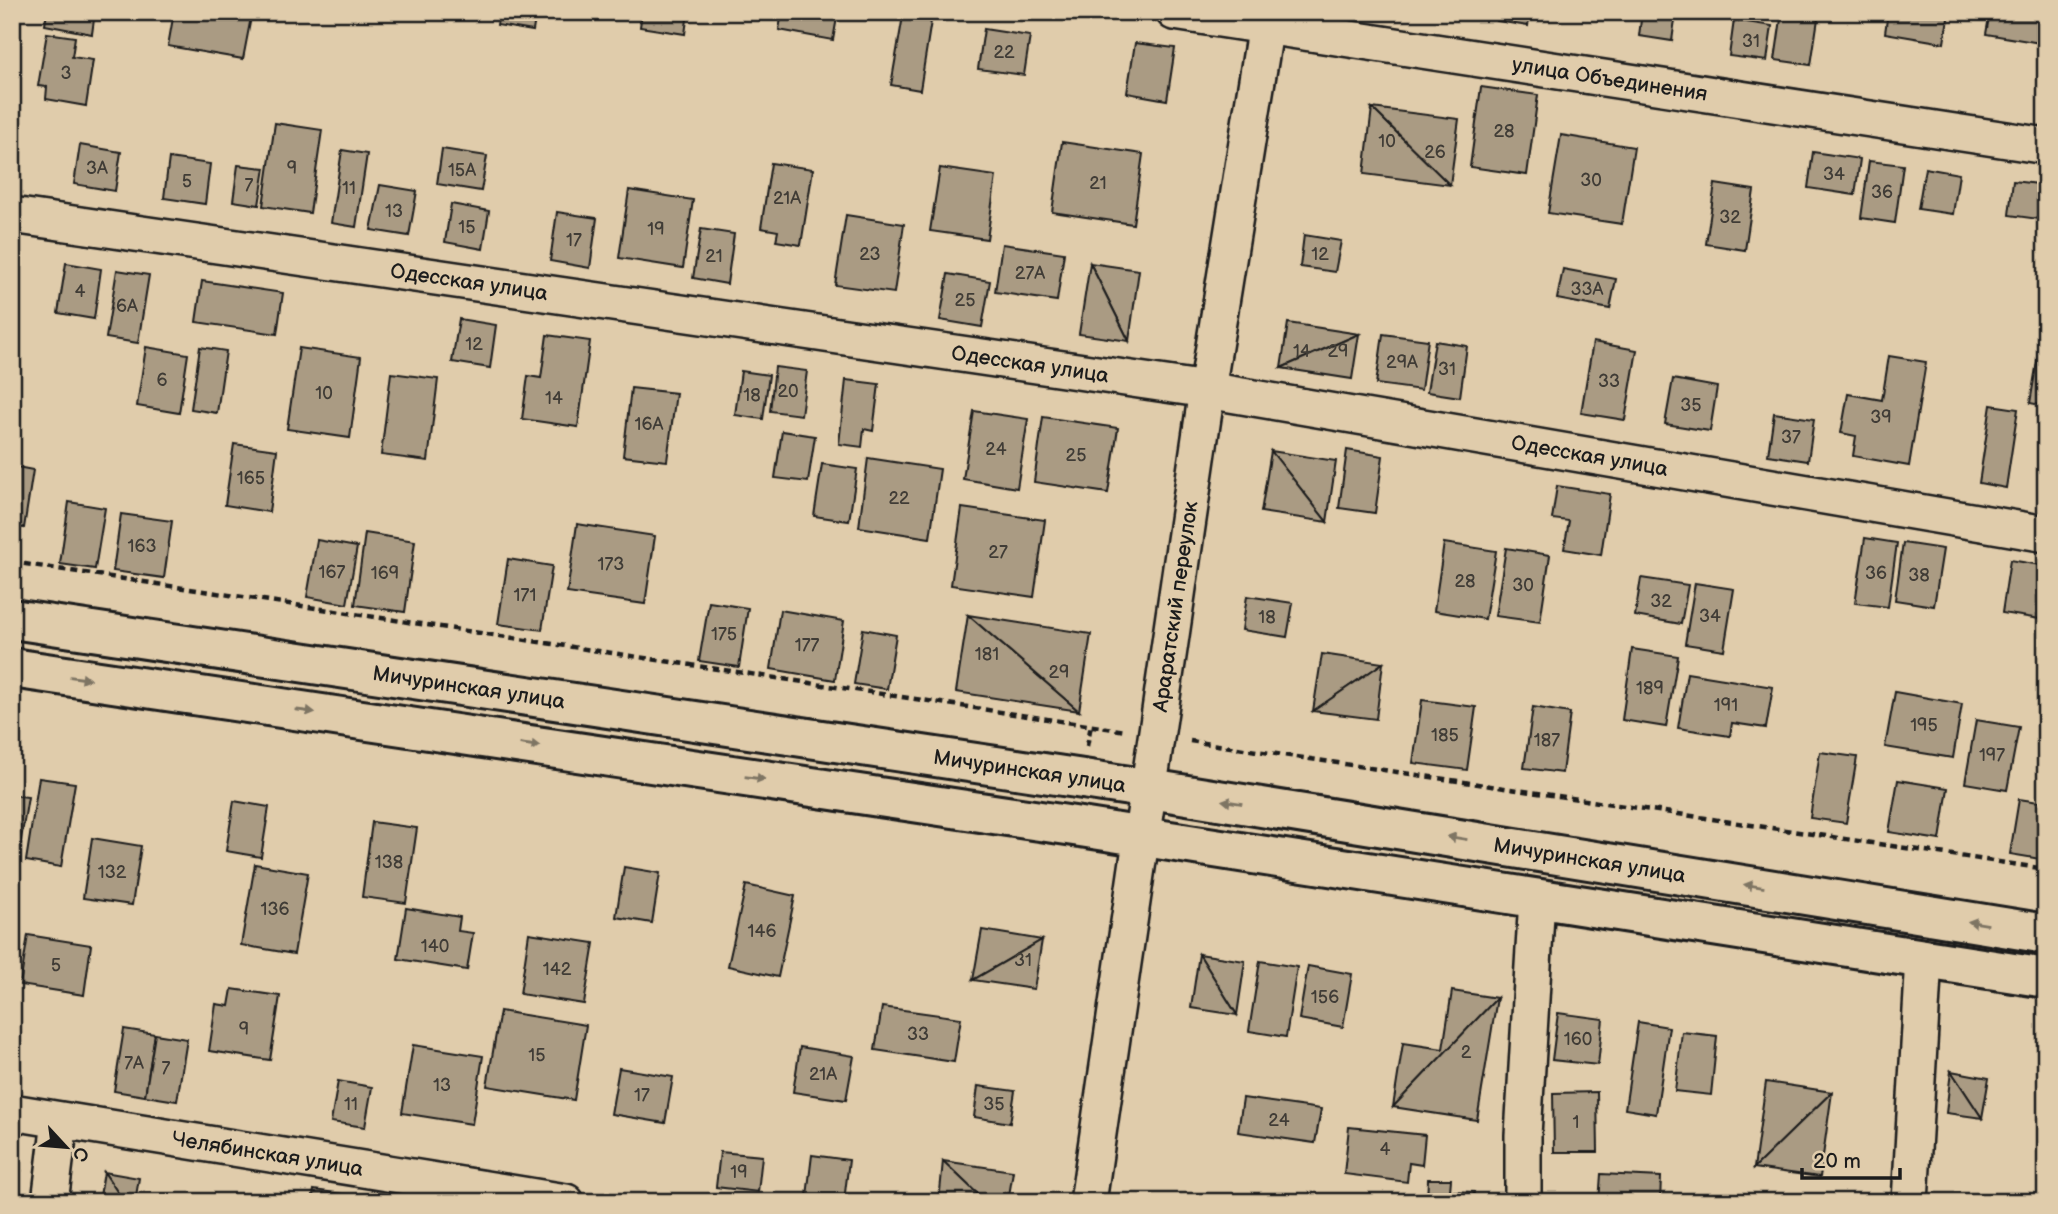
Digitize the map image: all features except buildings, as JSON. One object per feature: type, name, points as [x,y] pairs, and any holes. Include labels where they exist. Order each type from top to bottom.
[{"type":"main road","name":"Мичуринская улица","points":[[12,619],[1150,789],[2046,934]]},
{"type":"main road","points":[[12,668],[1143,837],[2046,978]]},
{"type":"street","name":"улица Объединения","points":[[1174,12],[1267,19],[2046,146]]},
{"type":"street","name":"Араратский переулок","points":[[1088,1202],[1207,390],[1267,19]]},
{"type":"street","name":"Одесская улица","points":[[12,215],[1207,390],[2046,534]]},
{"type":"street","points":[[1523,1202],[1523,1135],[1537,898]]},
{"type":"street","points":[[1910,1202],[1924,958]]},
{"type":"street","name":"Челябинская улица","points":[[12,1112],[445,1193],[566,1202]]},
{"type":"street","points":[[50,1202],[60,1121]]},
{"type":"path","points":[[12,562],[2046,869]]}]
